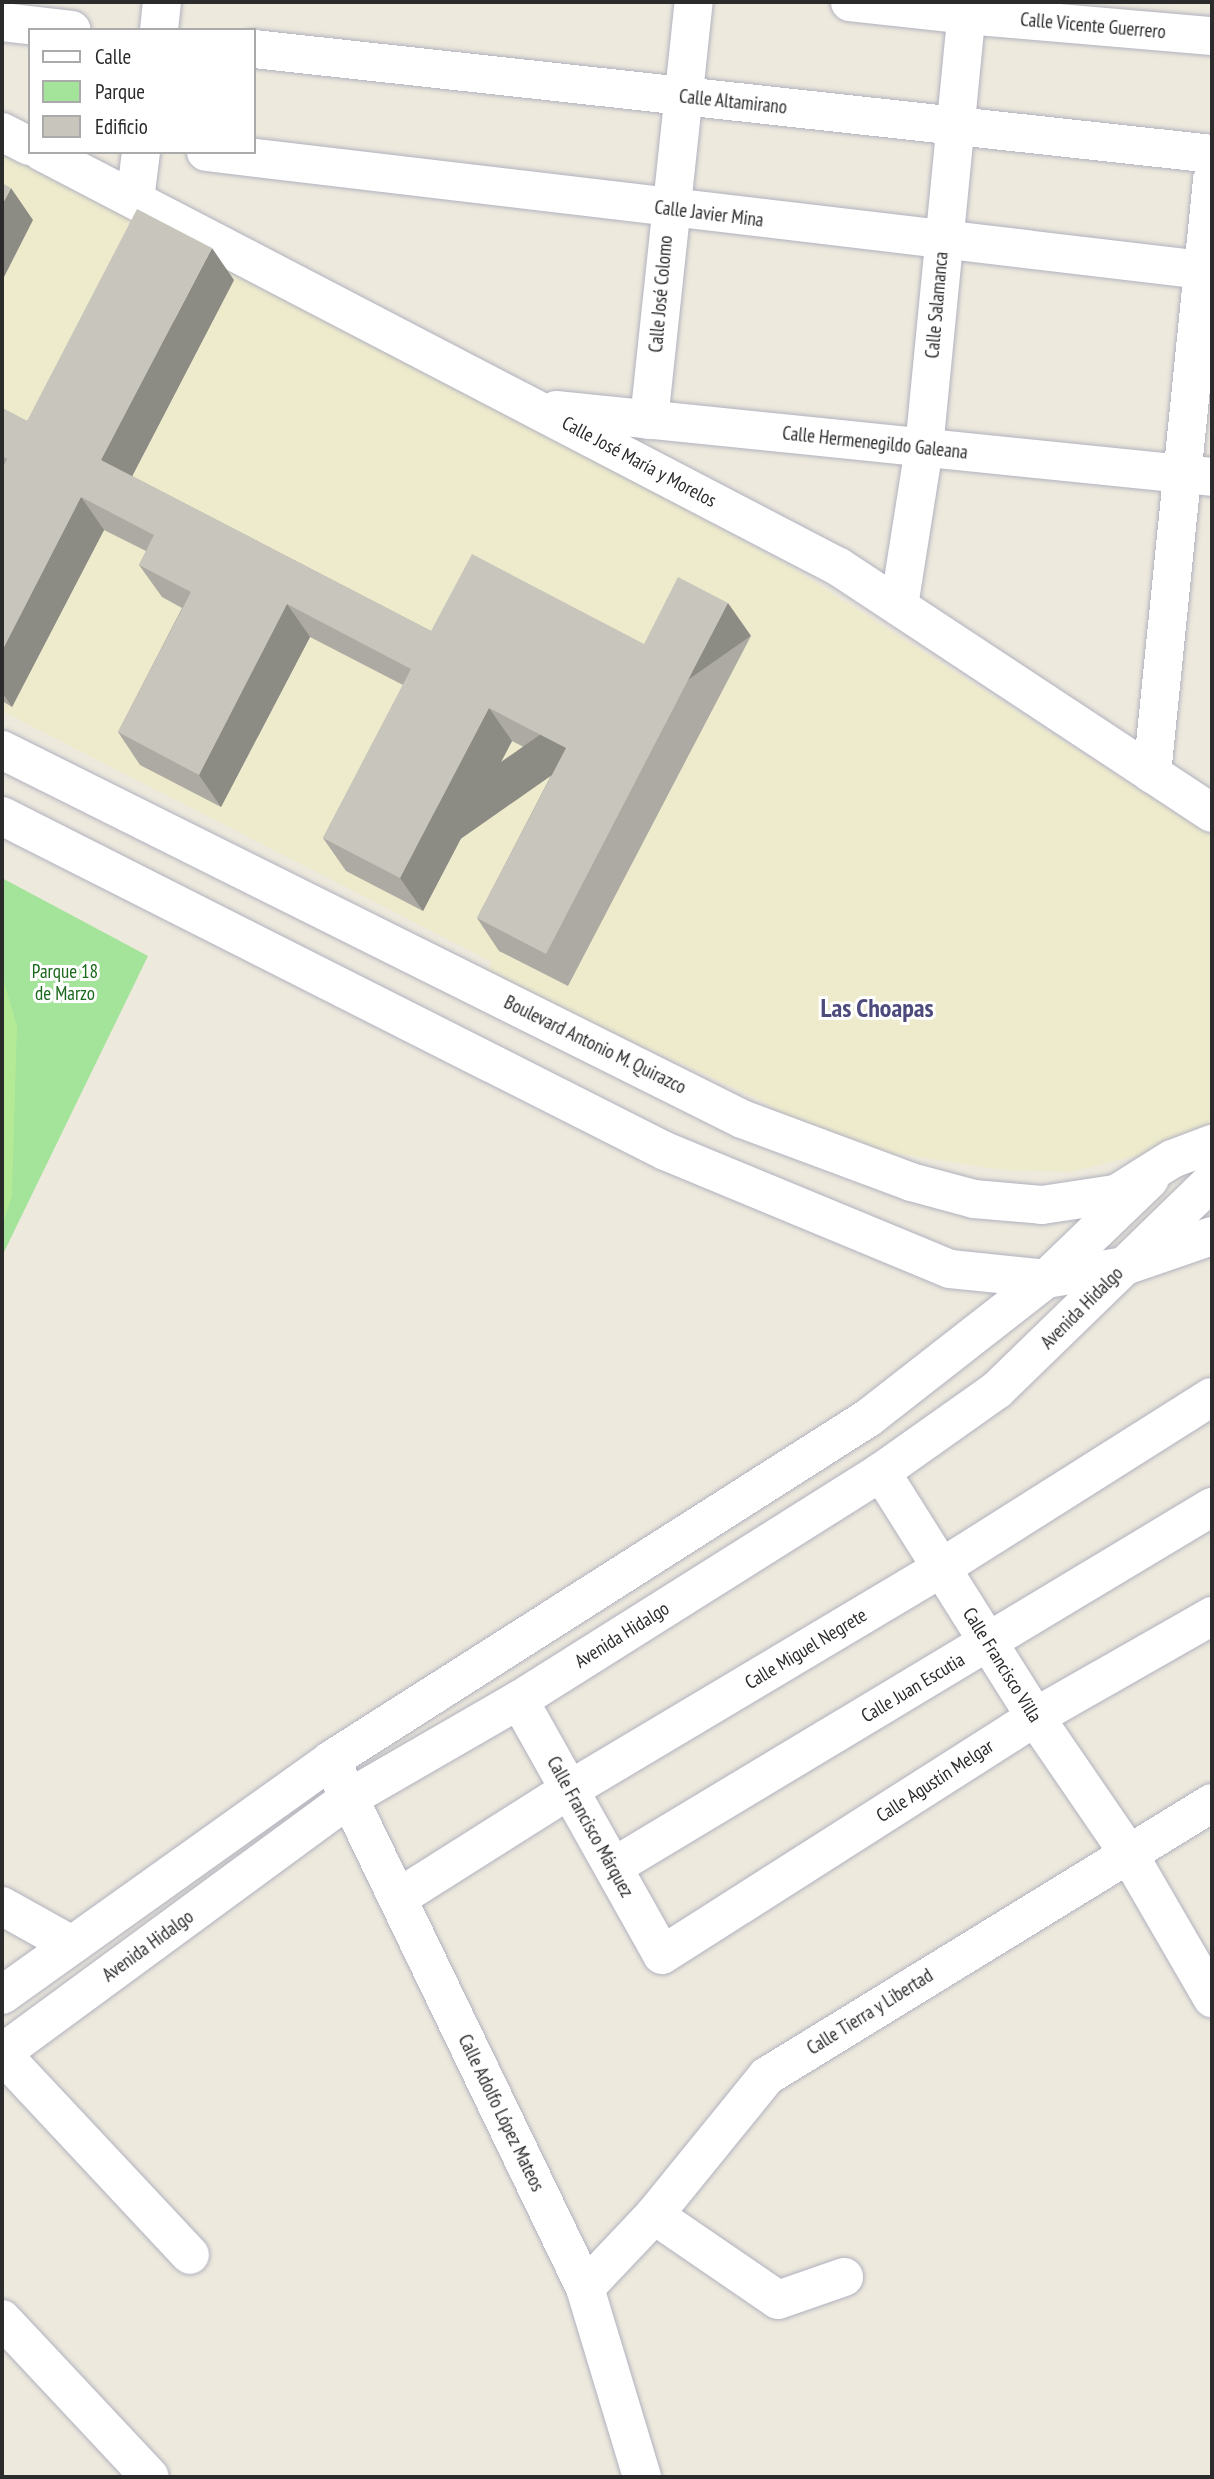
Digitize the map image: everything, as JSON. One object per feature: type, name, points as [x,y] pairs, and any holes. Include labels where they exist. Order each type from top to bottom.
[{"type":"street","points":[[159,28],[162,2]]},
{"type":"street","name":"Calle José Colomo","points":[[649,420],[669,209],[694,2]]},
{"type":"street","name":"Calle Vicente Guerrero","points":[[849,2],[967,8],[1212,36]]},
{"type":"street","name":"Calle Salamanca","points":[[899,607],[925,448],[967,8]]},
{"type":"street","points":[[2,22],[54,28]]},
{"type":"street","name":"Calle Altamirano","points":[[256,49],[1212,154]]},
{"type":"street","points":[[2,131],[28,145]]},
{"type":"street","name":"Calle José María y Morelos","points":[[46,154],[839,567],[1212,813]]},
{"type":"street","points":[[135,200],[141,154]]},
{"type":"street","name":"Calle Javier Mina","points":[[222,154],[1208,271]]},
{"type":"street","points":[[1152,774],[1197,475],[1212,180]]},
{"type":"street","name":"Calle Hermenegildo Galeana","points":[[537,408],[1197,475]]},
{"type":"street","name":"Boulevard Antonio M. Quirazco","points":[[2,750],[742,1119],[911,1182],[974,1199],[1042,1205],[1116,1194],[1172,1159],[1212,1144]]},
{"type":"street","points":[[2,816],[666,1151],[950,1269],[1046,1279],[1125,1266],[1212,1236]]},
{"type":"street","points":[[2,1995],[331,1760],[868,1418],[1046,1279],[1172,1159]]},
{"type":"street","name":"Avenida Hidalgo","points":[[2,2054],[349,1798],[519,1700],[881,1472],[997,1390],[1212,1181]]},
{"type":"street","name":"Calle Miguel Negrete","points":[[398,1898],[569,1790],[941,1568],[1212,1397]]},
{"type":"street","name":"Calle Francisco Villa","points":[[881,1472],[1035,1717],[1128,1853],[1212,1998]]},
{"type":"street","name":"Calle Juan Escutia","points":[[613,1867],[1212,1507]]},
{"type":"street","name":"Calle Agustín Melgar","points":[[662,1955],[1035,1717],[1212,1616]]},
{"type":"street","name":"Calle Francisco Márquez","points":[[519,1700],[662,1955]]},
{"type":"street","name":"Calle Adolfo López Mateos","points":[[331,1760],[585,2288],[642,2477]]},
{"type":"street","name":"Calle Tierra y Libertad","points":[[585,2288],[654,2215],[767,2076],[1212,1803]]},
{"type":"street","points":[[2,1906],[70,1944]]},
{"type":"street","points":[[2,2054],[190,2255]]},
{"type":"street","points":[[654,2215],[778,2300],[844,2277]]},
{"type":"street","points":[[2,2319],[150,2477]]},
{"type":"shaded area","points":[[2,153],[570,447],[789,566],[1212,836],[1212,1137],[1071,1172],[1003,1170],[890,1153],[808,1128],[756,1098],[485,973],[492,962],[2,711]]},
{"type":"green space","name":"Parque 18 de Marzo","points":[[2,878],[148,956],[2,1256]]},
{"type":"green space","points":[[2,975],[17,1026],[12,1195],[2,1228]]},
{"type":"building","points":[[2,183],[11,188],[2,205]]},
{"type":"building","points":[[137,209],[212,248],[101,460],[431,631],[472,554],[644,644],[678,577],[728,603],[546,954],[477,918],[566,748],[489,708],[400,878],[323,838],[411,669],[287,604],[199,775],[118,732],[191,592],[139,565],[154,535],[81,497],[2,651],[2,469],[7,459],[2,456],[2,408],[27,421]]},
{"type":"district","name":"Las Choapas","points":[[877,1008]]}]
